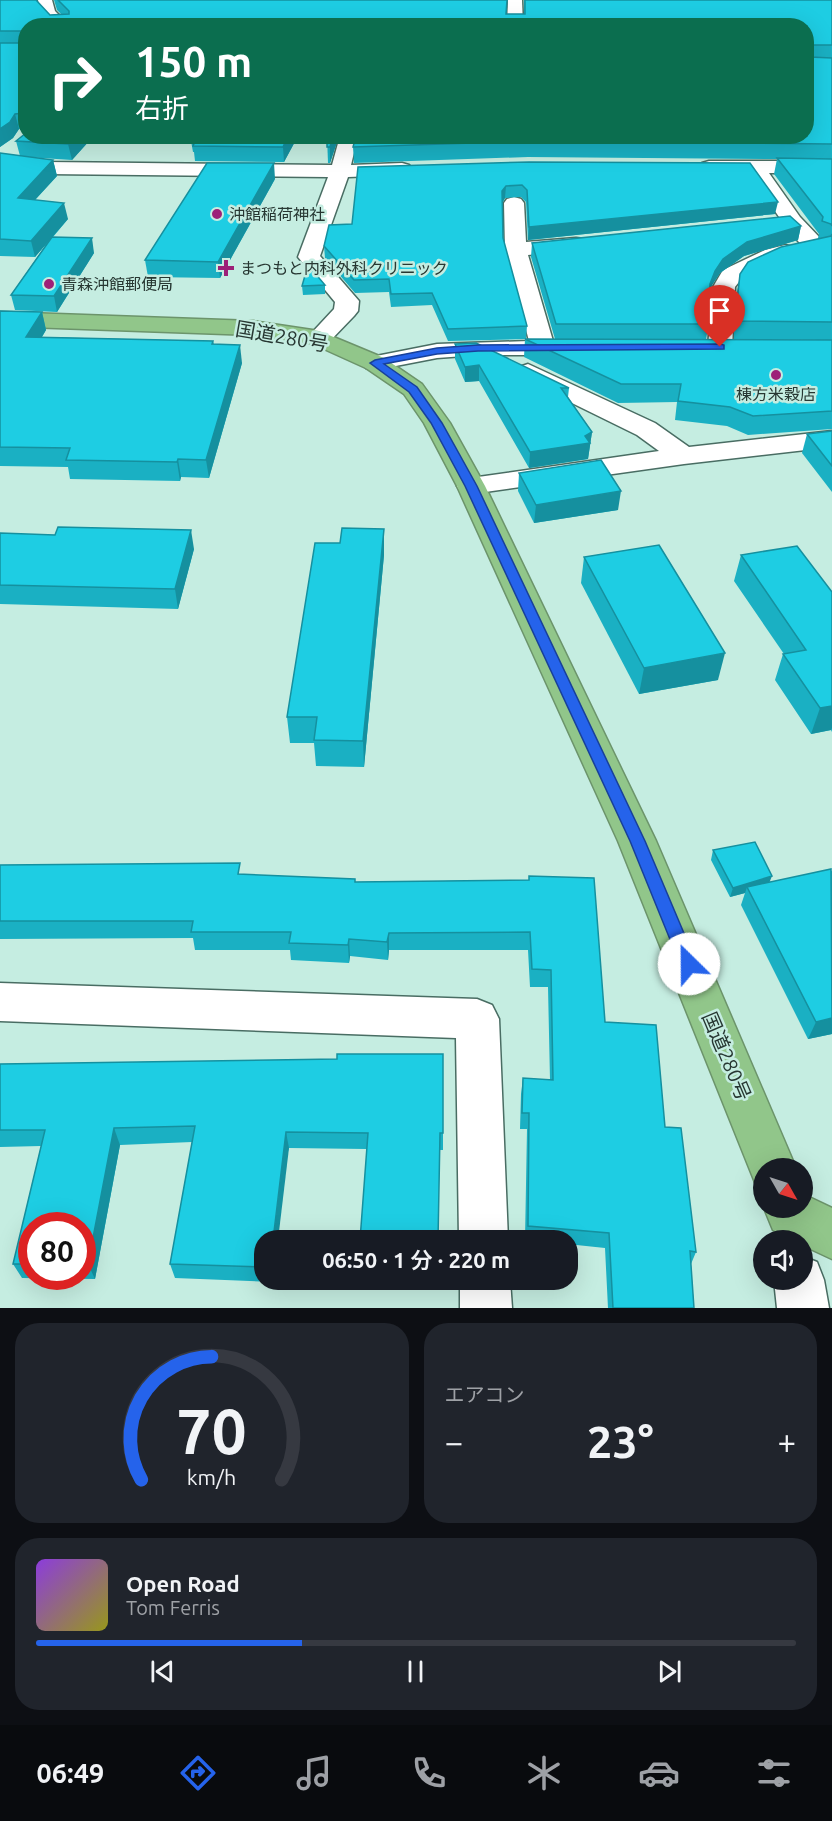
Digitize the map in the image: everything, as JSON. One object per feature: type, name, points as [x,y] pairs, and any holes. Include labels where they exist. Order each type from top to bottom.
[{"type":"highway","name":"国道280号","points":[[0,319],[253,328],[319,338],[375,363],[413,389],[437,423],[471,486],[638,841],[769,1158]]},
{"type":"highway","points":[[791,1220],[832,1234]]},
{"type":"street","points":[[45,0],[45,7],[53,18]]},
{"type":"street","points":[[515,0],[515,18]]},
{"type":"street","points":[[319,338],[346,312],[347,301],[309,257],[333,186],[342,171],[348,144]]},
{"type":"street","points":[[5,156],[18,165],[48,168],[342,171],[423,169]]},
{"type":"street","points":[[690,166],[832,167]]},
{"type":"street","points":[[756,168],[793,221],[824,245]]},
{"type":"street","points":[[514,203],[516,250],[543,347]]},
{"type":"street","points":[[770,223],[793,221]]},
{"type":"street","points":[[516,250],[597,242]]},
{"type":"street","points":[[720,348],[724,287],[731,275],[773,255],[824,245]]},
{"type":"street","points":[[478,348],[646,429],[684,456]]},
{"type":"street","points":[[375,363],[437,351],[478,348],[591,348]]},
{"type":"street","points":[[471,486],[684,456],[832,439]]},
{"type":"street","points":[[777,446],[832,454]]},
{"type":"street","points":[[0,1002],[477,1019],[484,1230]]},
{"type":"street","points":[[485,1290],[486,1308]]},
{"type":"street","points":[[800,1290],[803,1308]]},
{"type":"building","points":[[0,0],[36,0],[50,15],[69,14],[69,11],[58,0],[507,0],[506,14],[525,14],[525,0],[832,0],[832,45],[814,45],[814,18],[18,18],[18,31],[0,31]]},
{"type":"building","points":[[0,43],[18,43],[18,114],[0,129]]},
{"type":"building","points":[[814,57],[832,58],[832,144],[814,144]]},
{"type":"building","points":[[194,144],[284,144],[283,147],[193,146]]},
{"type":"building","points":[[354,144],[441,144],[353,147]]},
{"type":"building","points":[[0,153],[53,160],[18,198],[64,203],[31,241],[0,239]]},
{"type":"building","points":[[777,158],[832,159],[832,226],[822,221],[823,217]]},
{"type":"building","points":[[529,162],[750,163],[778,202],[529,227],[527,190],[522,185],[506,186],[502,191],[503,238],[527,326],[448,329],[432,293],[391,294],[389,279],[354,280],[324,246],[329,225],[352,224],[358,167]]},
{"type":"building","points":[[207,163],[274,163],[218,262],[145,260]]},
{"type":"building","points":[[790,216],[801,226],[747,242],[723,259],[710,284],[709,324],[556,324],[532,243]]},
{"type":"building","points":[[832,234],[832,322],[738,321],[737,302],[740,274],[748,262],[781,247]]},
{"type":"building","points":[[52,237],[92,238],[54,296],[11,295]]},
{"type":"building","points":[[308,265],[325,285],[302,286]]},
{"type":"building","points":[[0,311],[42,312],[26,337],[213,341],[212,344],[240,345],[206,460],[178,459],[177,462],[66,460],[70,448],[0,447]]},
{"type":"building","points":[[525,339],[832,340],[832,411],[753,416],[730,407],[678,401],[681,384],[621,384]]},
{"type":"building","points":[[476,343],[569,388],[561,388],[592,432],[585,436],[590,443],[530,452],[479,365],[465,367],[455,344]]},
{"type":"building","points":[[832,431],[832,466],[807,434]]},
{"type":"building","points":[[601,460],[621,491],[536,505],[519,473]]},
{"type":"building","points":[[58,527],[191,530],[175,589],[0,585],[0,533],[55,535]]},
{"type":"building","points":[[342,528],[384,529],[363,741],[314,740],[317,717],[287,717],[315,543],[340,543]]},
{"type":"building","points":[[659,545],[725,653],[644,668],[584,557]]},
{"type":"building","points":[[797,546],[832,592],[832,706],[820,708],[783,654],[806,650],[741,555]]},
{"type":"building","points":[[755,842],[772,876],[733,888],[713,850]]},
{"type":"building","points":[[240,863],[238,874],[355,879],[355,882],[529,880],[529,876],[594,878],[605,1022],[656,1025],[665,1127],[681,1128],[696,1252],[690,1251],[694,1308],[613,1308],[609,1233],[528,1226],[529,1113],[522,1113],[523,1078],[553,1080],[551,970],[532,969],[530,932],[389,933],[387,942],[349,939],[348,945],[289,943],[291,932],[191,932],[193,921],[0,921],[0,865]]},
{"type":"building","points":[[831,869],[832,1018],[816,1022],[747,887]]},
{"type":"building","points":[[337,1054],[443,1054],[443,1133],[440,1133],[438,1230],[361,1230],[368,1133],[286,1132],[274,1230],[254,1230],[254,1267],[170,1264],[195,1126],[114,1128],[96,1222],[96,1212],[25,1212],[45,1130],[0,1130],[0,1064],[337,1059]]},
{"type":"building","points":[[18,1243],[18,1264],[13,1264]]},
{"type":"place","name":"沖館稲荷神社","points":[[217,214]]},
{"type":"place","name":"まつもと内科外科クリニック","points":[[226,268]]},
{"type":"place","name":"青森沖館郵便局","points":[[49,284]]},
{"type":"place","name":"棟方米穀店","points":[[776,375]]},
{"type":"route","points":[[689,964],[638,841],[471,486],[437,423],[413,389],[375,363],[437,351],[478,348],[720,347]]}]
